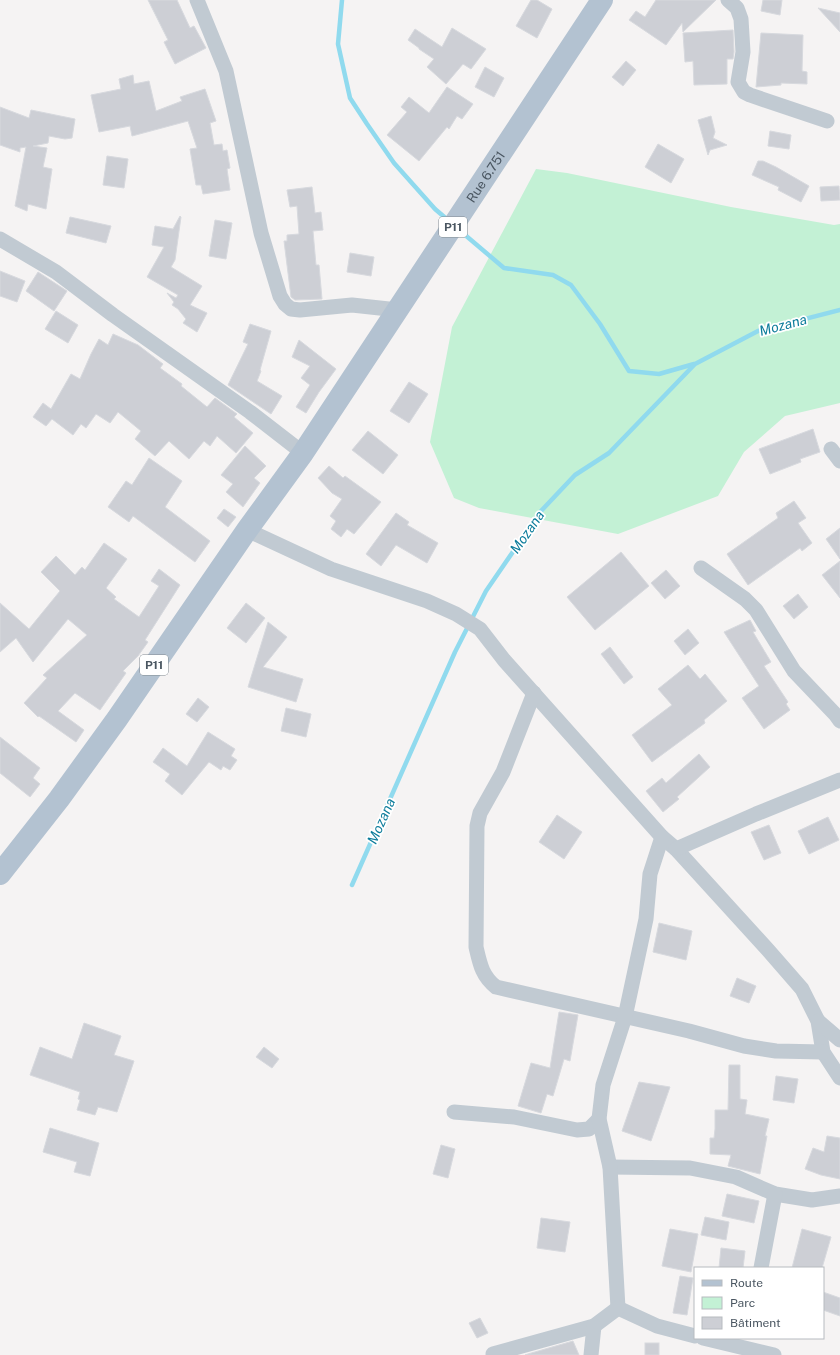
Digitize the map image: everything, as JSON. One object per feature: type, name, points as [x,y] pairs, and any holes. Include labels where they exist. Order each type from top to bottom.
[{"type":"main road","name":"Rue 6.751","points":[[303,453],[602,0]]},
{"type":"main road","name":"P11","points":[[0,874],[59,799],[95,750],[247,530],[303,453]]},
{"type":"street","points":[[197,0],[226,71],[261,234],[282,300],[291,309],[300,310],[352,305],[398,310]]},
{"type":"street","points":[[728,0],[737,8],[741,19],[743,52],[738,82],[744,92],[827,121]]},
{"type":"street","points":[[0,239],[56,272],[113,315],[250,412],[303,453]]},
{"type":"street","points":[[831,449],[840,461]]},
{"type":"street","points":[[247,530],[331,570],[427,601],[456,614],[480,629],[504,660],[662,837],[676,849],[802,989],[818,1021],[823,1052],[840,1078]]},
{"type":"street","points":[[701,568],[745,599],[756,610],[794,671],[840,720]]},
{"type":"street","points":[[534,693],[503,772],[480,813],[477,826],[476,947],[480,964],[488,981],[496,987],[625,1017],[689,1030],[744,1046],[776,1051],[823,1052]]},
{"type":"street","points":[[676,849],[756,814],[840,780]]},
{"type":"street","points":[[618,1308],[610,1167],[599,1119],[602,1086],[625,1017],[646,919],[650,874],[662,837]]},
{"type":"street","points":[[818,1021],[840,1040]]},
{"type":"street","points":[[454,1112],[514,1117],[577,1130],[589,1129],[599,1119]]},
{"type":"street","points":[[610,1167],[690,1168],[736,1177],[775,1194],[812,1200],[840,1196]]},
{"type":"street","points":[[762,1267],[775,1194]]},
{"type":"street","points":[[493,1354],[594,1326],[618,1308]]},
{"type":"street","points":[[618,1308],[657,1326],[694,1336]]},
{"type":"street","points":[[591,1355],[594,1326]]},
{"type":"street","points":[[708,1339],[774,1355]]},
{"type":"green space","points":[[536,169],[567,173],[731,207],[834,225],[840,224],[840,403],[785,416],[744,452],[718,496],[618,534],[479,508],[454,498],[430,442],[452,327]]},
{"type":"building","points":[[148,0],[177,0],[190,28],[194,26],[206,48],[175,64],[164,42],[168,40]]},
{"type":"building","points":[[531,0],[537,0],[552,9],[537,38],[516,26]]},
{"type":"building","points":[[656,0],[716,0],[683,32],[682,23],[666,45],[629,20],[636,11],[645,17]]},
{"type":"building","points":[[763,0],[782,0],[780,15],[761,11]]},
{"type":"building","points":[[818,8],[840,13],[840,32]]},
{"type":"building","points":[[452,28],[486,49],[471,69],[463,64],[446,84],[427,67],[434,59],[408,40],[415,29],[442,47]]},
{"type":"building","points":[[733,30],[734,52],[733,59],[727,59],[727,84],[694,85],[693,61],[685,62],[683,33]]},
{"type":"building","points":[[761,33],[803,35],[802,71],[807,72],[807,84],[781,83],[781,85],[756,87]]},
{"type":"building","points":[[626,61],[636,70],[623,86],[612,77]]},
{"type":"building","points":[[485,67],[504,78],[494,97],[475,87]]},
{"type":"building","points":[[133,75],[134,84],[149,81],[156,111],[182,101],[180,97],[205,89],[216,121],[210,123],[214,145],[222,144],[223,151],[227,150],[230,168],[227,169],[230,190],[203,194],[201,185],[196,185],[190,149],[197,148],[188,121],[132,136],[130,126],[99,132],[91,95],[121,89],[119,79]]},
{"type":"building","points":[[447,87],[473,104],[462,119],[457,116],[449,129],[447,127],[419,161],[387,135],[407,112],[401,107],[409,97],[429,113]]},
{"type":"building","points":[[0,107],[29,118],[31,110],[75,119],[72,138],[65,139],[49,136],[48,143],[33,146],[47,148],[43,167],[52,169],[46,209],[28,204],[27,211],[15,206],[26,147],[20,148],[20,152],[0,145]]},
{"type":"building","points":[[711,116],[715,132],[713,138],[727,145],[710,150],[708,155],[698,120]]},
{"type":"building","points":[[770,131],[791,135],[789,149],[768,146]]},
{"type":"building","points":[[658,144],[684,159],[671,183],[645,167]]},
{"type":"building","points":[[107,156],[128,159],[124,188],[103,185]]},
{"type":"building","points":[[758,161],[763,161],[776,167],[809,186],[801,202],[778,190],[779,187],[752,175]]},
{"type":"building","points":[[839,186],[840,200],[821,201],[820,187]]},
{"type":"building","points":[[312,187],[315,213],[321,212],[323,230],[313,231],[316,265],[319,265],[322,299],[295,300],[291,297],[284,241],[287,241],[287,235],[299,234],[297,206],[290,207],[287,190]]},
{"type":"building","points":[[180,216],[175,260],[171,267],[202,286],[190,305],[207,313],[197,332],[183,323],[186,319],[178,309],[172,305],[174,302],[167,293],[176,298],[178,295],[147,277],[164,247],[152,245],[155,226],[173,229]]},
{"type":"building","points":[[70,217],[111,226],[106,243],[66,233]]},
{"type":"building","points":[[215,220],[232,223],[226,259],[209,256]]},
{"type":"building","points":[[350,253],[374,257],[371,276],[347,272]]},
{"type":"building","points":[[0,271],[25,281],[17,302],[0,296]]},
{"type":"building","points":[[38,272],[67,291],[54,311],[26,291]]},
{"type":"building","points":[[56,311],[78,325],[68,343],[45,329]]},
{"type":"building","points":[[250,324],[271,331],[257,381],[282,396],[271,414],[228,385],[248,344],[243,342]]},
{"type":"building","points":[[113,334],[138,345],[163,364],[160,368],[182,384],[181,386],[207,407],[215,398],[237,414],[234,417],[253,433],[236,453],[217,436],[210,446],[204,441],[189,459],[169,441],[155,456],[135,439],[141,431],[118,412],[110,423],[96,414],[86,428],[81,424],[73,435],[52,419],[46,426],[33,417],[43,403],[51,409],[71,374],[80,379],[99,339],[108,345]]},
{"type":"building","points":[[299,340],[336,369],[306,413],[296,407],[310,385],[301,378],[310,366],[292,357]]},
{"type":"building","points":[[409,382],[428,394],[409,423],[390,411]]},
{"type":"building","points":[[813,429],[820,452],[800,459],[801,462],[770,474],[759,449]]},
{"type":"building","points":[[368,431],[398,455],[383,474],[352,450]]},
{"type":"building","points":[[245,446],[266,466],[254,478],[260,483],[243,507],[226,492],[233,484],[221,475]]},
{"type":"building","points":[[149,458],[182,481],[165,507],[210,541],[195,562],[133,516],[129,522],[108,507],[126,481],[132,485]]},
{"type":"building","points":[[329,466],[343,478],[345,476],[381,502],[354,534],[347,529],[341,537],[331,529],[336,521],[330,516],[342,499],[332,493],[318,478]]},
{"type":"building","points":[[794,501],[806,518],[798,523],[812,543],[802,551],[800,548],[748,585],[727,554],[778,518],[776,513]]},
{"type":"building","points":[[224,509],[236,517],[228,527],[217,518]]},
{"type":"building","points":[[396,513],[409,522],[407,525],[438,543],[427,563],[396,545],[381,566],[366,554]]},
{"type":"building","points":[[840,528],[840,559],[826,539]]},
{"type":"building","points":[[104,543],[127,559],[106,588],[116,597],[114,599],[139,617],[159,586],[151,581],[159,569],[180,585],[145,640],[148,642],[138,656],[123,671],[126,673],[100,710],[75,693],[58,711],[84,730],[76,742],[39,716],[38,717],[24,703],[47,678],[43,675],[87,635],[68,619],[33,662],[16,638],[0,652],[0,603],[29,629],[60,591],[41,572],[56,556],[75,575],[82,567],[85,570]]},
{"type":"building","points":[[621,552],[649,586],[595,630],[567,597]]},
{"type":"building","points":[[840,561],[840,598],[822,575]]},
{"type":"building","points":[[666,570],[680,586],[665,599],[651,583]]},
{"type":"building","points":[[798,594],[808,607],[794,619],[783,606]]},
{"type":"building","points":[[246,603],[265,618],[246,643],[227,628]]},
{"type":"building","points":[[750,620],[756,631],[753,632],[771,662],[764,666],[788,702],[786,704],[790,710],[764,729],[742,698],[759,686],[724,632]]},
{"type":"building","points":[[268,622],[287,637],[263,667],[303,679],[296,702],[248,687]]},
{"type":"building","points":[[688,629],[699,643],[685,655],[674,641]]},
{"type":"building","points":[[610,647],[633,677],[624,684],[601,654]]},
{"type":"building","points":[[688,665],[700,679],[705,674],[727,701],[704,720],[705,723],[652,762],[632,735],[672,705],[658,689]]},
{"type":"building","points":[[198,698],[209,707],[197,722],[186,714]]},
{"type":"building","points":[[286,708],[311,714],[306,737],[281,731]]},
{"type":"building","points":[[208,732],[235,749],[231,756],[237,760],[230,770],[223,766],[221,770],[209,762],[182,795],[165,781],[170,774],[153,762],[163,748],[187,766]]},
{"type":"building","points":[[0,737],[40,768],[33,778],[40,784],[30,797],[0,773]]},
{"type":"building","points":[[699,754],[710,767],[677,797],[679,799],[663,812],[646,791],[662,778],[666,783]]},
{"type":"building","points":[[557,815],[582,832],[564,859],[539,842]]},
{"type":"building","points":[[828,817],[839,840],[809,854],[798,831]]},
{"type":"building","points":[[769,825],[781,853],[764,860],[751,832]]},
{"type":"building","points":[[659,923],[692,931],[686,960],[653,952]]},
{"type":"building","points":[[737,978],[756,986],[749,1003],[730,996]]},
{"type":"building","points":[[559,1012],[578,1015],[570,1061],[564,1059],[553,1096],[547,1094],[541,1113],[518,1106],[531,1063],[550,1068]]},
{"type":"building","points":[[84,1023],[121,1036],[114,1055],[134,1061],[117,1112],[98,1107],[95,1115],[77,1110],[80,1100],[78,1099],[80,1092],[30,1075],[40,1047],[72,1059]]},
{"type":"building","points":[[264,1047],[279,1059],[272,1068],[256,1057]]},
{"type":"building","points":[[729,1065],[740,1065],[740,1099],[747,1100],[745,1114],[769,1119],[765,1136],[767,1136],[760,1174],[728,1166],[731,1155],[710,1154],[710,1138],[714,1138],[715,1110],[728,1110]]},
{"type":"building","points":[[776,1076],[798,1079],[794,1103],[773,1100]]},
{"type":"building","points":[[639,1082],[670,1087],[651,1141],[622,1131]]},
{"type":"building","points":[[50,1128],[99,1143],[90,1176],[74,1172],[77,1162],[43,1152]]},
{"type":"building","points":[[827,1136],[840,1138],[840,1179],[821,1175],[805,1169],[813,1148],[824,1152]]},
{"type":"building","points":[[441,1145],[455,1149],[448,1178],[433,1174]]},
{"type":"building","points":[[727,1194],[759,1201],[754,1223],[722,1216]]},
{"type":"building","points":[[705,1217],[729,1222],[726,1240],[701,1235]]},
{"type":"building","points":[[541,1218],[570,1222],[565,1252],[537,1248]]},
{"type":"building","points":[[670,1229],[698,1234],[691,1272],[662,1266]]},
{"type":"building","points":[[802,1229],[831,1237],[822,1267],[792,1267]]},
{"type":"building","points":[[721,1248],[745,1251],[743,1267],[719,1267]]},
{"type":"building","points":[[680,1276],[693,1278],[687,1315],[673,1313]]},
{"type":"building","points":[[824,1292],[840,1298],[840,1316],[824,1310]]},
{"type":"building","points":[[480,1318],[488,1333],[477,1338],[469,1323]]},
{"type":"building","points":[[573,1341],[579,1355],[525,1355],[528,1354]]},
{"type":"building","points":[[645,1343],[659,1343],[659,1355],[645,1355]]},
{"type":"waterway","points":[[342,0],[338,44],[350,98],[394,163],[435,209],[449,221]]},
{"type":"waterway","points":[[458,229],[504,268],[553,275],[571,285],[600,324],[629,371],[659,374],[694,364]]},
{"type":"waterway","name":"Mozana","points":[[352,885],[455,652],[486,591],[541,511],[575,475],[609,453],[695,364],[758,331],[840,310]]}]
